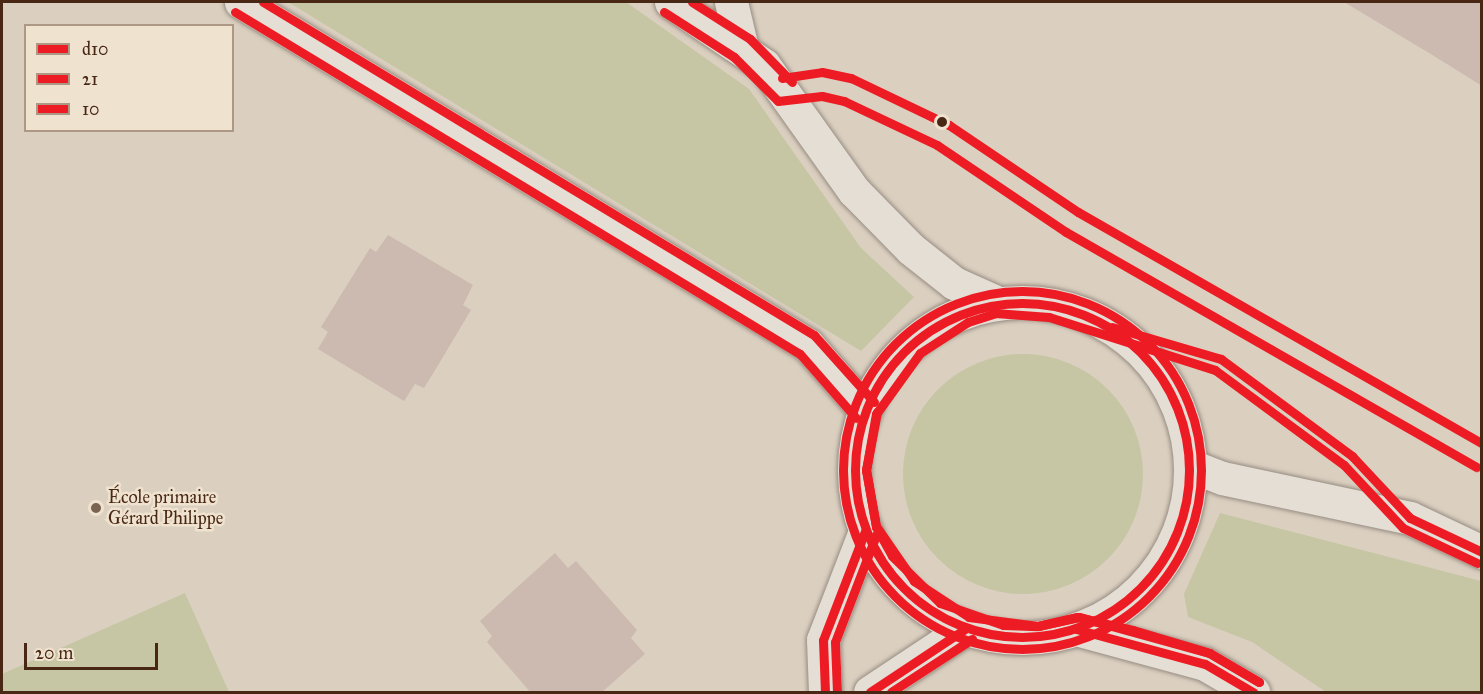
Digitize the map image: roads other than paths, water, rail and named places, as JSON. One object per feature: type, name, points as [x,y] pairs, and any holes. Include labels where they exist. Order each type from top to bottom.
[{"type":"main road","points":[[241,2],[808,345],[865,410]]},
{"type":"main road","points":[[671,2],[742,48],[784,90],[854,191],[911,249],[954,283],[994,301],[1051,305],[1108,325],[1142,352],[1168,385],[1185,424],[1191,466],[1187,509],[1172,548],[1147,584],[1114,612],[1076,629],[1039,638],[965,628],[904,590],[865,531],[854,470],[865,410],[885,375],[912,344],[963,311],[994,301]]},
{"type":"main road","points":[[731,2],[742,48]]},
{"type":"main road","points":[[1191,466],[1222,478],[1410,518],[1482,552]]},
{"type":"main road","points":[[825,693],[823,640],[865,531]]},
{"type":"main road","points":[[870,693],[965,628]]},
{"type":"main road","points":[[1076,629],[1205,664],[1253,693]]},
{"type":"place","name":"École primaire Gérard Philippe","points":[[96,508]]}]
